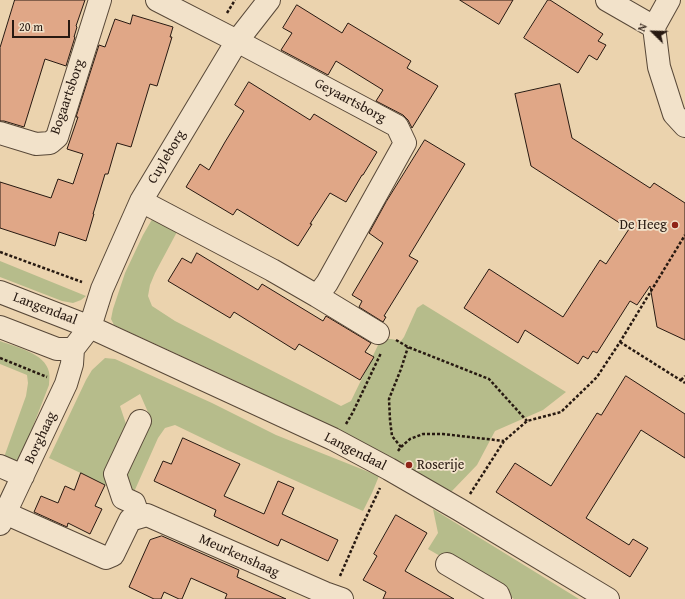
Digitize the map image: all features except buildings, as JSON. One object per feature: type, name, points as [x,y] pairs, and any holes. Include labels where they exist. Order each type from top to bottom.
[{"type":"street","name":"Bogaartsborg","points":[[0,132],[36,144],[50,143],[56,137],[100,0]]},
{"type":"street","points":[[157,0],[237,41]]},
{"type":"street","name":"Cuyleborg","points":[[90,327],[102,289],[141,201],[237,41],[269,0]]},
{"type":"street","points":[[607,0],[654,27]]},
{"type":"street","points":[[669,0],[654,27],[659,67],[674,114],[685,126]]},
{"type":"street","name":"Geyaartsborg","points":[[237,41],[397,126],[404,143],[326,283],[317,296]]},
{"type":"street","points":[[141,201],[272,270],[383,335]]},
{"type":"street","name":"Langendaal","points":[[0,292],[90,327],[333,439],[460,510],[608,599]]},
{"type":"street","name":"Langendaal","points":[[0,327],[57,349],[73,349],[90,327]]},
{"type":"street","name":"Borghaag","points":[[2,518],[66,384],[72,364],[73,349]]},
{"type":"street","points":[[2,518],[106,558],[112,555],[130,520],[143,516],[134,503],[124,498],[116,474],[140,421]]},
{"type":"street","points":[[0,466],[23,476]]},
{"type":"street","name":"Meurkenshaag","points":[[143,516],[337,597]]},
{"type":"street","points":[[447,564],[498,594],[500,599]]},
{"type":"path","points":[[460,510],[504,441],[527,421],[561,412],[597,377],[685,235]]},
{"type":"path","points":[[0,252],[102,289]]},
{"type":"path","points":[[333,439],[346,424],[353,412],[383,335],[408,347],[488,379],[527,421]]},
{"type":"path","points":[[620,342],[685,383]]},
{"type":"path","points":[[401,447],[392,436],[389,399],[402,369],[408,347]]},
{"type":"path","points":[[0,358],[66,384]]},
{"type":"path","points":[[680,380],[685,376]]},
{"type":"path","points":[[337,597],[361,528],[401,447],[410,439],[423,434],[443,434],[504,441]]},
{"type":"green space","points":[[154,216],[178,230],[150,285],[148,296],[152,306],[175,321],[341,406],[351,401],[381,339],[401,341],[417,308],[423,304],[566,392],[543,410],[495,431],[477,465],[451,492],[249,387],[114,325],[111,319],[113,309],[125,273]]},
{"type":"green space","points":[[0,261],[86,296],[73,303],[62,301],[0,277]]},
{"type":"green space","points":[[0,341],[36,355],[46,365],[49,374],[49,385],[18,465],[3,460],[26,396],[28,383],[27,375],[0,364]]},
{"type":"green space","points":[[105,358],[115,359],[212,403],[276,435],[379,476],[363,511],[175,425],[165,428],[158,438],[134,492],[126,484],[127,473],[151,419],[140,394],[120,406],[126,424],[107,466],[110,487],[49,458],[86,380],[92,370]]},
{"type":"green space","points":[[433,509],[579,599],[514,599],[428,549],[438,533]]},
{"type":"place","name":"De Heeg","points":[[675,225]]},
{"type":"place","name":"Roserije","points":[[409,465]]}]
